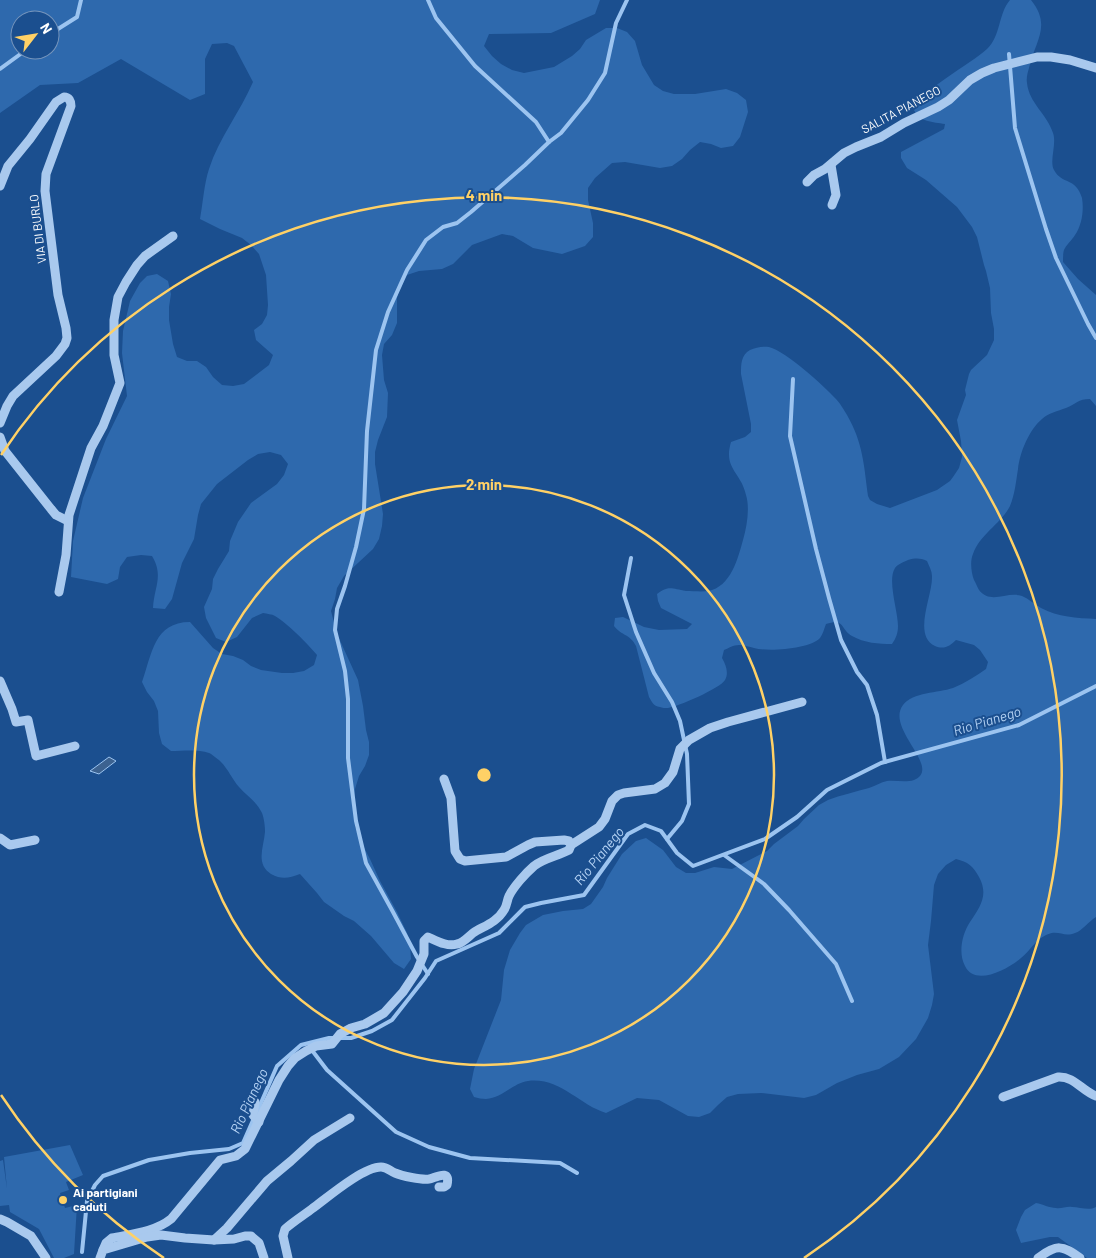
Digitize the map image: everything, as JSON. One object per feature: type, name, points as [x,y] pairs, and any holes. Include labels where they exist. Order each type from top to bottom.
[{"type":"street","name":"SALITA PIANEGO","points":[[807,182],[850,150],[880,137],[949,100],[970,80],[994,68],[1038,57],[1052,57],[1096,68]]},
{"type":"street","name":"VIA DI BURLO","points":[[0,186],[8,166],[56,102],[64,97],[69,98],[71,106],[46,174],[45,191],[58,295],[67,338],[56,356],[13,396],[0,423]]},
{"type":"street","points":[[831,164],[836,195],[832,205]]},
{"type":"street","points":[[59,592],[66,555],[68,521],[91,448],[103,426],[120,384],[114,355],[114,320],[118,297],[133,271],[145,256],[173,236]]},
{"type":"street","points":[[0,437],[5,450],[51,509],[56,515],[68,521]]},
{"type":"street","points":[[0,681],[16,722],[28,720],[36,756],[76,746]]},
{"type":"street","points":[[101,1254],[106,1243],[112,1238],[157,1228],[165,1224],[220,1160],[236,1156],[245,1149],[279,1080],[288,1066],[295,1058],[316,1046],[332,1044],[340,1034],[365,1024],[384,1013],[403,992],[417,971],[423,956],[424,941],[428,937],[445,945],[458,944],[498,917],[505,909],[510,895],[527,874],[541,862],[569,850],[571,845],[599,827],[612,801],[618,795],[655,789],[665,783],[673,772],[680,749],[689,740],[710,728],[802,702]]},
{"type":"street","points":[[444,778],[451,798],[455,851],[460,859],[465,861],[506,858],[535,842],[564,840],[569,841],[571,845]]},
{"type":"street","points":[[0,838],[10,846],[35,840]]},
{"type":"street","points":[[1003,1097],[1058,1077],[1071,1078],[1096,1096]]},
{"type":"street","points":[[256,1102],[253,1115],[259,1122]]},
{"type":"street","points":[[214,1240],[227,1228],[267,1181],[314,1140],[350,1118]]},
{"type":"street","points":[[288,1258],[282,1236],[285,1229],[340,1188],[368,1171],[383,1167],[402,1175],[430,1179],[444,1175],[448,1181],[447,1185],[439,1187]]},
{"type":"street","points":[[0,1220],[7,1222],[30,1236],[46,1258]]},
{"type":"street","points":[[101,1254],[147,1237],[161,1235],[214,1240],[251,1236],[259,1243],[264,1258]]},
{"type":"street","points":[[1038,1258],[1047,1251],[1057,1247],[1064,1248],[1080,1258]]},
{"type":"shaded area","points":[[0,0],[600,0],[595,14],[551,33],[489,34],[484,46],[501,64],[512,70],[524,73],[554,67],[572,56],[586,40],[606,28],[617,28],[627,32],[635,41],[642,65],[654,85],[663,91],[674,94],[695,94],[726,89],[737,93],[746,100],[748,112],[740,137],[733,146],[721,148],[700,142],[672,166],[660,168],[625,162],[612,163],[595,178],[588,188],[593,237],[585,246],[562,254],[533,248],[513,236],[502,234],[472,245],[453,264],[442,269],[419,271],[407,275],[400,286],[397,298],[397,323],[392,335],[384,344],[382,355],[384,380],[388,393],[387,417],[378,440],[375,464],[383,514],[382,526],[379,539],[373,549],[344,576],[337,588],[331,611],[337,634],[358,680],[369,742],[369,755],[355,789],[355,827],[407,933],[411,959],[404,969],[394,963],[371,936],[354,921],[324,902],[300,874],[282,878],[266,870],[262,860],[265,830],[260,809],[239,787],[222,763],[211,754],[190,750],[171,751],[162,744],[159,733],[158,711],[142,682],[156,642],[169,627],[178,623],[190,622],[213,648],[222,654],[243,660],[261,670],[293,673],[304,671],[314,665],[317,655],[274,615],[263,613],[252,618],[237,637],[226,642],[216,638],[206,618],[204,607],[212,589],[213,579],[229,551],[230,541],[238,522],[251,503],[277,484],[284,475],[288,464],[281,455],[270,452],[258,454],[248,460],[217,484],[201,504],[194,539],[182,563],[172,599],[165,609],[153,608],[158,576],[156,563],[152,556],[127,557],[120,567],[118,579],[107,584],[71,577],[73,541],[83,498],[106,439],[127,396],[122,353],[123,331],[130,301],[140,283],[147,276],[157,274],[168,281],[171,294],[169,320],[177,357],[187,361],[197,361],[206,367],[222,385],[244,384],[269,365],[273,355],[256,340],[254,330],[262,324],[267,315],[268,305],[266,275],[259,254],[242,238],[200,219],[206,181],[213,158],[253,82],[234,46],[227,43],[212,44],[205,59],[205,94],[190,100],[121,59],[78,83],[40,85],[0,113]]},
{"type":"shaded area","points":[[1010,0],[1031,0],[1037,9],[1041,26],[1027,77],[1028,90],[1053,133],[1052,162],[1054,170],[1057,175],[1076,187],[1082,198],[1083,212],[1081,222],[1074,237],[1064,250],[1063,262],[1096,295],[1096,406],[1090,399],[1080,401],[1047,415],[1033,429],[1019,462],[1010,506],[980,541],[971,563],[974,580],[979,590],[989,597],[1022,596],[1041,608],[1054,613],[1096,619],[1096,917],[1075,933],[1067,935],[1050,933],[1042,937],[1021,958],[1000,971],[984,976],[976,975],[965,966],[961,950],[967,927],[982,901],[982,883],[972,867],[956,859],[946,865],[938,874],[934,885],[928,945],[934,994],[928,1018],[916,1039],[899,1057],[879,1069],[857,1075],[837,1083],[816,1095],[804,1098],[761,1093],[738,1094],[727,1097],[710,1113],[699,1117],[688,1116],[659,1100],[637,1098],[606,1113],[587,1104],[560,1087],[539,1081],[523,1082],[492,1098],[474,1097],[470,1089],[474,1069],[501,1000],[504,970],[510,950],[526,925],[543,915],[583,909],[591,904],[622,854],[636,841],[646,838],[663,850],[676,867],[686,873],[695,873],[714,867],[732,869],[767,851],[798,826],[819,805],[828,800],[885,782],[914,780],[921,774],[922,767],[919,757],[901,725],[899,715],[903,705],[919,695],[953,688],[986,669],[988,662],[974,645],[956,640],[949,646],[941,648],[928,641],[924,624],[932,574],[927,561],[920,559],[901,563],[895,568],[893,573],[892,588],[898,620],[898,631],[892,644],[872,643],[861,640],[852,636],[842,625],[836,622],[826,624],[820,638],[807,645],[769,650],[743,645],[735,646],[724,650],[722,658],[726,666],[727,675],[722,683],[698,697],[668,708],[654,705],[652,702],[649,697],[636,646],[631,639],[614,626],[615,618],[623,617],[644,627],[659,630],[687,629],[692,624],[661,608],[657,594],[671,588],[686,591],[708,591],[722,584],[732,571],[739,555],[744,535],[748,517],[748,506],[744,487],[731,465],[729,451],[731,442],[745,437],[751,432],[741,374],[743,357],[750,350],[757,347],[769,347],[777,350],[823,386],[837,401],[845,411],[860,445],[868,496],[870,500],[877,504],[890,508],[937,490],[950,481],[959,468],[962,457],[957,420],[966,395],[965,390],[969,374],[987,355],[994,340],[990,288],[977,237],[972,227],[957,207],[926,180],[907,168],[901,158],[901,152],[944,129],[945,124],[931,122],[916,114],[914,110],[918,102],[992,44],[1003,12]]},
{"type":"shaded area","points":[[109,757],[116,761],[99,774],[90,771]]},
{"type":"shaded area","points":[[70,1145],[83,1175],[66,1182],[69,1190],[60,1193],[65,1208],[77,1205],[74,1254],[64,1258],[54,1258],[39,1229],[10,1212],[9,1205],[0,1206],[0,1161],[3,1160],[7,1189],[4,1157]]},
{"type":"shaded area","points":[[1036,1203],[1058,1208],[1090,1209],[1096,1207],[1096,1258],[1087,1258],[1058,1237],[1021,1243],[1016,1230],[1025,1210]]},
{"type":"waterway","points":[[60,28],[77,17],[81,0]]},
{"type":"waterway","points":[[428,0],[436,18],[475,66],[536,122],[549,142]]},
{"type":"waterway","points":[[428,974],[366,863],[356,821],[348,758],[348,699],[345,671],[335,630],[337,609],[356,547],[364,509],[367,431],[376,350],[388,312],[407,270],[426,240],[443,227],[457,223],[471,212],[561,133],[588,100],[605,73],[616,23],[627,0]]},
{"type":"waterway","points":[[1009,54],[1015,128],[1056,258],[1096,338]]},
{"type":"waterway","points":[[0,69],[12,60]]},
{"type":"waterway","points":[[793,379],[790,436],[816,549],[841,640],[857,672],[867,685],[877,715],[885,762]]},
{"type":"waterway","points":[[631,558],[624,595],[636,632],[654,673],[672,702],[680,721],[687,754],[689,804],[682,821],[667,839]]},
{"type":"waterway","name":"Rio Pianego","points":[[257,1112],[277,1066],[301,1045],[329,1038],[351,1038],[372,1031],[392,1020],[436,961],[499,933],[525,907],[584,895],[628,834],[645,825],[661,831],[677,853],[693,866],[765,839],[797,817],[827,790],[881,763],[1019,725],[1096,686]]},
{"type":"waterway","points":[[724,855],[764,884],[789,910],[836,964],[852,1001]]},
{"type":"waterway","points":[[311,1049],[327,1070],[396,1132],[429,1147],[470,1158],[560,1163],[577,1173]]},
{"type":"waterway","name":"Rio Pianego","points":[[82,1252],[87,1201],[95,1185],[103,1176],[149,1160],[229,1149],[243,1143],[254,1118]]},
{"type":"place","name":"Ai partigiani caduti","points":[[63,1200]]}]
